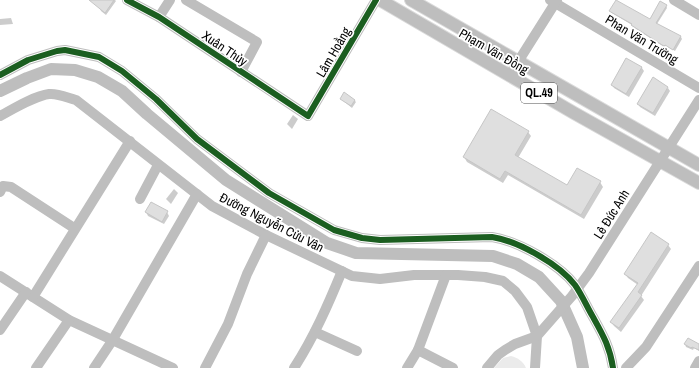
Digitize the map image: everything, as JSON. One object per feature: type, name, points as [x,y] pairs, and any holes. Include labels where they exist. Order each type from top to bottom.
[{"type":"main road","name":"Phạm Văn Đồng","points":[[380,0],[509,76],[699,183]]},
{"type":"main road","name":"Phạm Văn Đồng","points":[[411,0],[699,165]]},
{"type":"street","name":"Xuân Thủy","points":[[127,0],[159,17],[308,116]]},
{"type":"street","points":[[159,17],[170,0]]},
{"type":"street","points":[[186,0],[258,42],[241,72]]},
{"type":"street","name":"Lâm Hoằng","points":[[308,116],[376,0]]},
{"type":"street","points":[[674,0],[699,15]]},
{"type":"street","points":[[509,76],[554,1]]},
{"type":"street","name":"Phan Văn Trường","points":[[554,1],[699,88]]},
{"type":"street","points":[[0,76],[28,60],[57,51],[65,50],[99,57],[122,71],[156,99],[198,139],[269,193],[334,230],[362,238],[380,240],[482,237],[505,239],[525,248],[545,259],[574,284],[575,293],[605,338],[611,354],[613,368]]},
{"type":"street","name":"Đường Nguyễn Cửu Vân","points":[[0,116],[20,104],[49,94],[61,95],[76,100],[212,206],[266,235],[352,276],[380,279],[414,275],[446,275],[485,277],[502,281],[515,291],[527,307],[537,336]]},
{"type":"street","name":"Lê Đức Anh","points":[[487,368],[498,355],[505,350],[515,344],[537,336],[575,293],[699,100]]},
{"type":"street","points":[[0,330],[29,295],[130,141]]},
{"type":"street","points":[[140,199],[158,165]]},
{"type":"street","points":[[1,187],[10,187],[74,228]]},
{"type":"street","points":[[94,368],[112,341],[197,194]]},
{"type":"street","points":[[205,368],[228,324],[247,274],[266,235]]},
{"type":"street","points":[[626,368],[646,347],[699,266]]},
{"type":"street","points":[[294,368],[326,310],[342,271]]},
{"type":"street","points":[[407,368],[418,350],[446,275]]},
{"type":"street","points":[[0,276],[69,320],[172,368]]},
{"type":"street","points":[[36,368],[69,320]]},
{"type":"street","points":[[315,332],[358,351]]},
{"type":"street","points":[[535,368],[537,336]]},
{"type":"street","points":[[418,350],[453,368]]},
{"type":"street","points":[[695,368],[699,361]]},
{"type":"shaded area","points":[[511,356],[520,360],[526,368],[494,368],[503,358]]},
{"type":"building","points":[[89,0],[114,0],[105,13]]},
{"type":"building","points":[[616,0],[650,19],[660,1],[667,5],[656,23],[681,36],[673,50],[659,43],[631,25],[632,24],[609,11]]},
{"type":"building","points":[[626,58],[642,67],[626,94],[611,85]]},
{"type":"building","points":[[653,77],[668,87],[653,113],[637,104]]},
{"type":"building","points":[[344,92],[355,100],[351,106],[340,99]]},
{"type":"building","points":[[491,109],[529,131],[515,155],[567,185],[577,168],[601,181],[581,215],[505,171],[500,179],[463,157]]},
{"type":"building","points":[[151,202],[168,211],[162,222],[145,212]]},
{"type":"building","points":[[651,232],[669,244],[638,292],[642,295],[619,328],[610,322],[638,283],[624,274]]},
{"type":"building","points":[[688,338],[699,344],[699,350],[684,344]]},
{"type":"waterway","points":[[0,91],[27,78],[51,69],[75,70],[98,77],[122,91],[147,114],[226,180],[327,243],[356,253],[493,256],[517,264],[539,277],[561,301],[577,337],[583,368]]},
{"type":"cycle path","points":[[127,0],[159,17],[308,116],[376,0]]},
{"type":"cycle path","points":[[0,75],[28,60],[57,51],[65,50],[99,57],[122,71],[156,99],[197,139],[269,193],[334,230],[362,238],[380,240],[492,237],[502,239],[525,248],[559,269],[575,285],[606,341],[613,368]]}]
